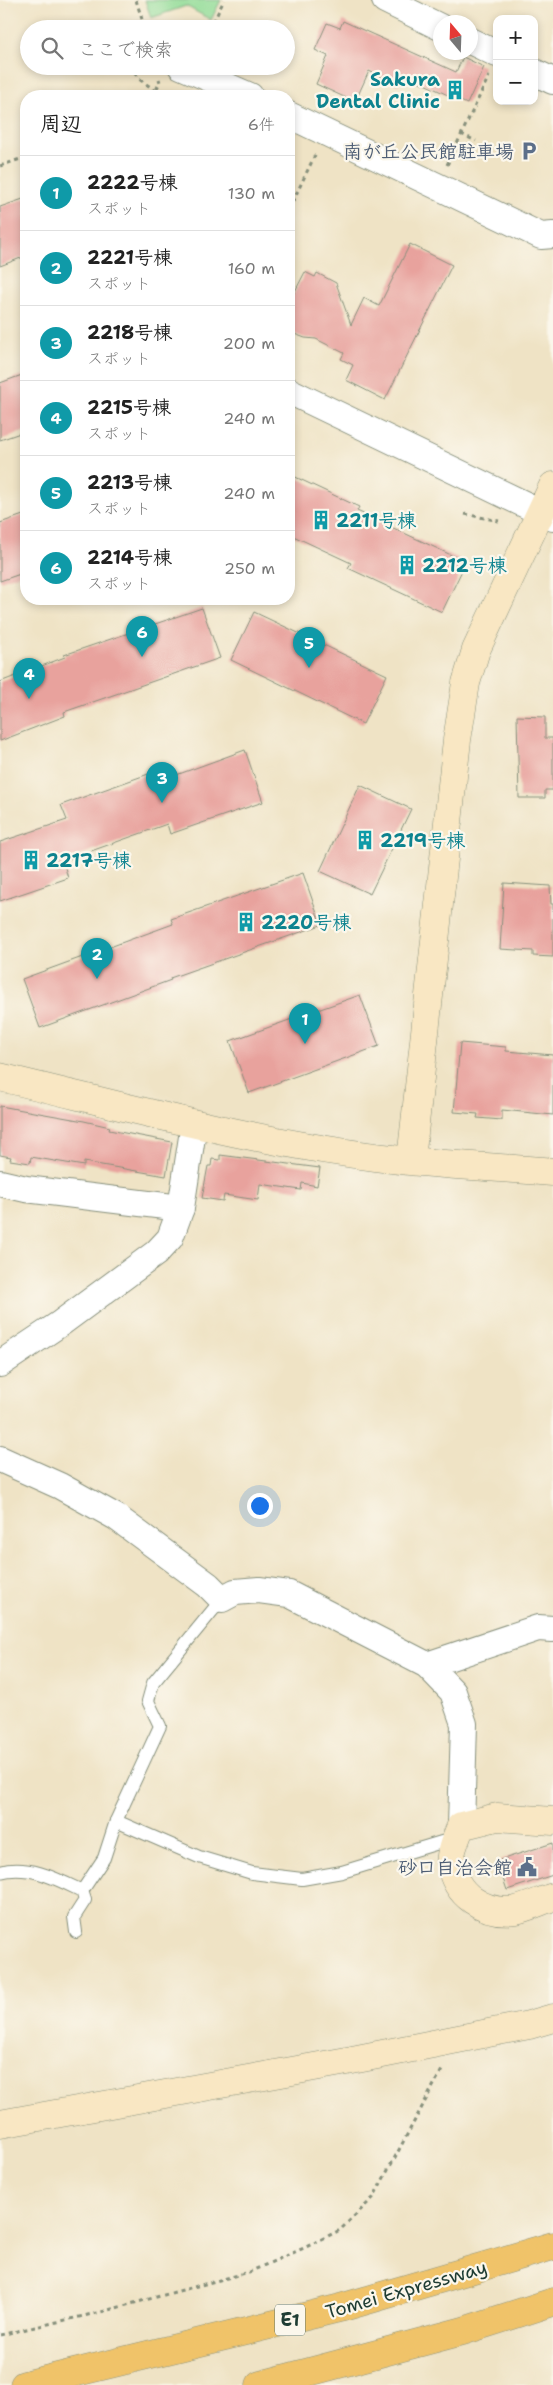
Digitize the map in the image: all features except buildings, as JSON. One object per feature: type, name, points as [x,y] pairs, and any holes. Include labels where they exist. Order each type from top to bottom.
[{"type":"highway","name":"Tomei Expressway","points":[[24,2385],[340,2308],[553,2246]]},
{"type":"highway","points":[[260,2385],[463,2331],[553,2302]]},
{"type":"street","points":[[385,0],[412,6],[433,22]]},
{"type":"street","points":[[478,47],[494,60]]},
{"type":"street","points":[[538,74],[553,81]]},
{"type":"street","points":[[203,75],[238,90]]},
{"type":"street","points":[[295,118],[437,186],[546,242]]},
{"type":"street","points":[[295,394],[547,515]]},
{"type":"street","points":[[411,1160],[456,750],[466,683],[476,650],[547,515],[553,486]]},
{"type":"street","points":[[0,1077],[194,1124],[382,1158],[553,1172]]},
{"type":"street","points":[[0,1364],[61,1323],[156,1253],[170,1238],[181,1208],[194,1124]]},
{"type":"street","points":[[0,1183],[26,1190],[181,1208]]},
{"type":"street","points":[[0,1458],[60,1486],[116,1517],[208,1585],[222,1599],[235,1592],[251,1591],[289,1594],[427,1665],[453,1692],[464,1724],[459,1831],[450,1862],[458,1886],[474,1903],[495,1909],[515,1910],[553,1897]]},
{"type":"street","points":[[427,1665],[538,1628],[553,1629]]},
{"type":"street","points":[[459,1831],[497,1817],[553,1820]]},
{"type":"street","points":[[0,2124],[529,2026],[553,2018]]},
{"type":"lane","points":[[82,1891],[104,1858],[116,1821],[160,1726],[148,1701],[153,1683],[222,1599]]},
{"type":"lane","points":[[116,1821],[199,1858],[252,1873],[302,1879],[342,1872],[459,1831]]},
{"type":"lane","points":[[0,1872],[26,1870],[48,1874],[82,1891],[85,1900],[74,1917],[76,1932]]},
{"type":"path","points":[[136,0],[142,20]]},
{"type":"path","points":[[214,20],[224,0]]},
{"type":"path","points":[[437,186],[493,65]]},
{"type":"path","points":[[136,75],[155,90]]},
{"type":"path","points":[[156,90],[160,82],[157,75]]},
{"type":"path","points":[[295,197],[326,132]]},
{"type":"path","points":[[461,134],[476,141]]},
{"type":"path","points":[[0,166],[20,159]]},
{"type":"path","points":[[465,514],[504,522]]},
{"type":"path","points":[[0,2335],[100,2312],[249,2272],[340,2230],[373,2198],[442,2070],[445,2062],[439,2043]]},
{"type":"green space","points":[[145,0],[221,0],[211,20],[186,6],[151,18]]},
{"type":"place","name":"Sakura Dental Clinic","points":[[455,90]]},
{"type":"place","name":"南が丘公民館駐車場","points":[[529,151]]},
{"type":"place","name":"2211号棟","points":[[321,520]]},
{"type":"place","name":"2212号棟","points":[[407,565]]},
{"type":"place","name":"2214号棟","points":[[142,657]]},
{"type":"place","name":"2213号棟","points":[[309,668]]},
{"type":"place","name":"2215号棟","points":[[29,699]]},
{"type":"place","name":"2218号棟","points":[[162,803]]},
{"type":"place","name":"2219号棟","points":[[365,840]]},
{"type":"place","name":"2217号棟","points":[[31,860]]},
{"type":"place","name":"2220号棟","points":[[246,922]]},
{"type":"place","name":"2221号棟","points":[[97,979]]},
{"type":"place","name":"2222号棟","points":[[305,1044]]},
{"type":"place","name":"砂口自治会館","points":[[527,1867]]}]
